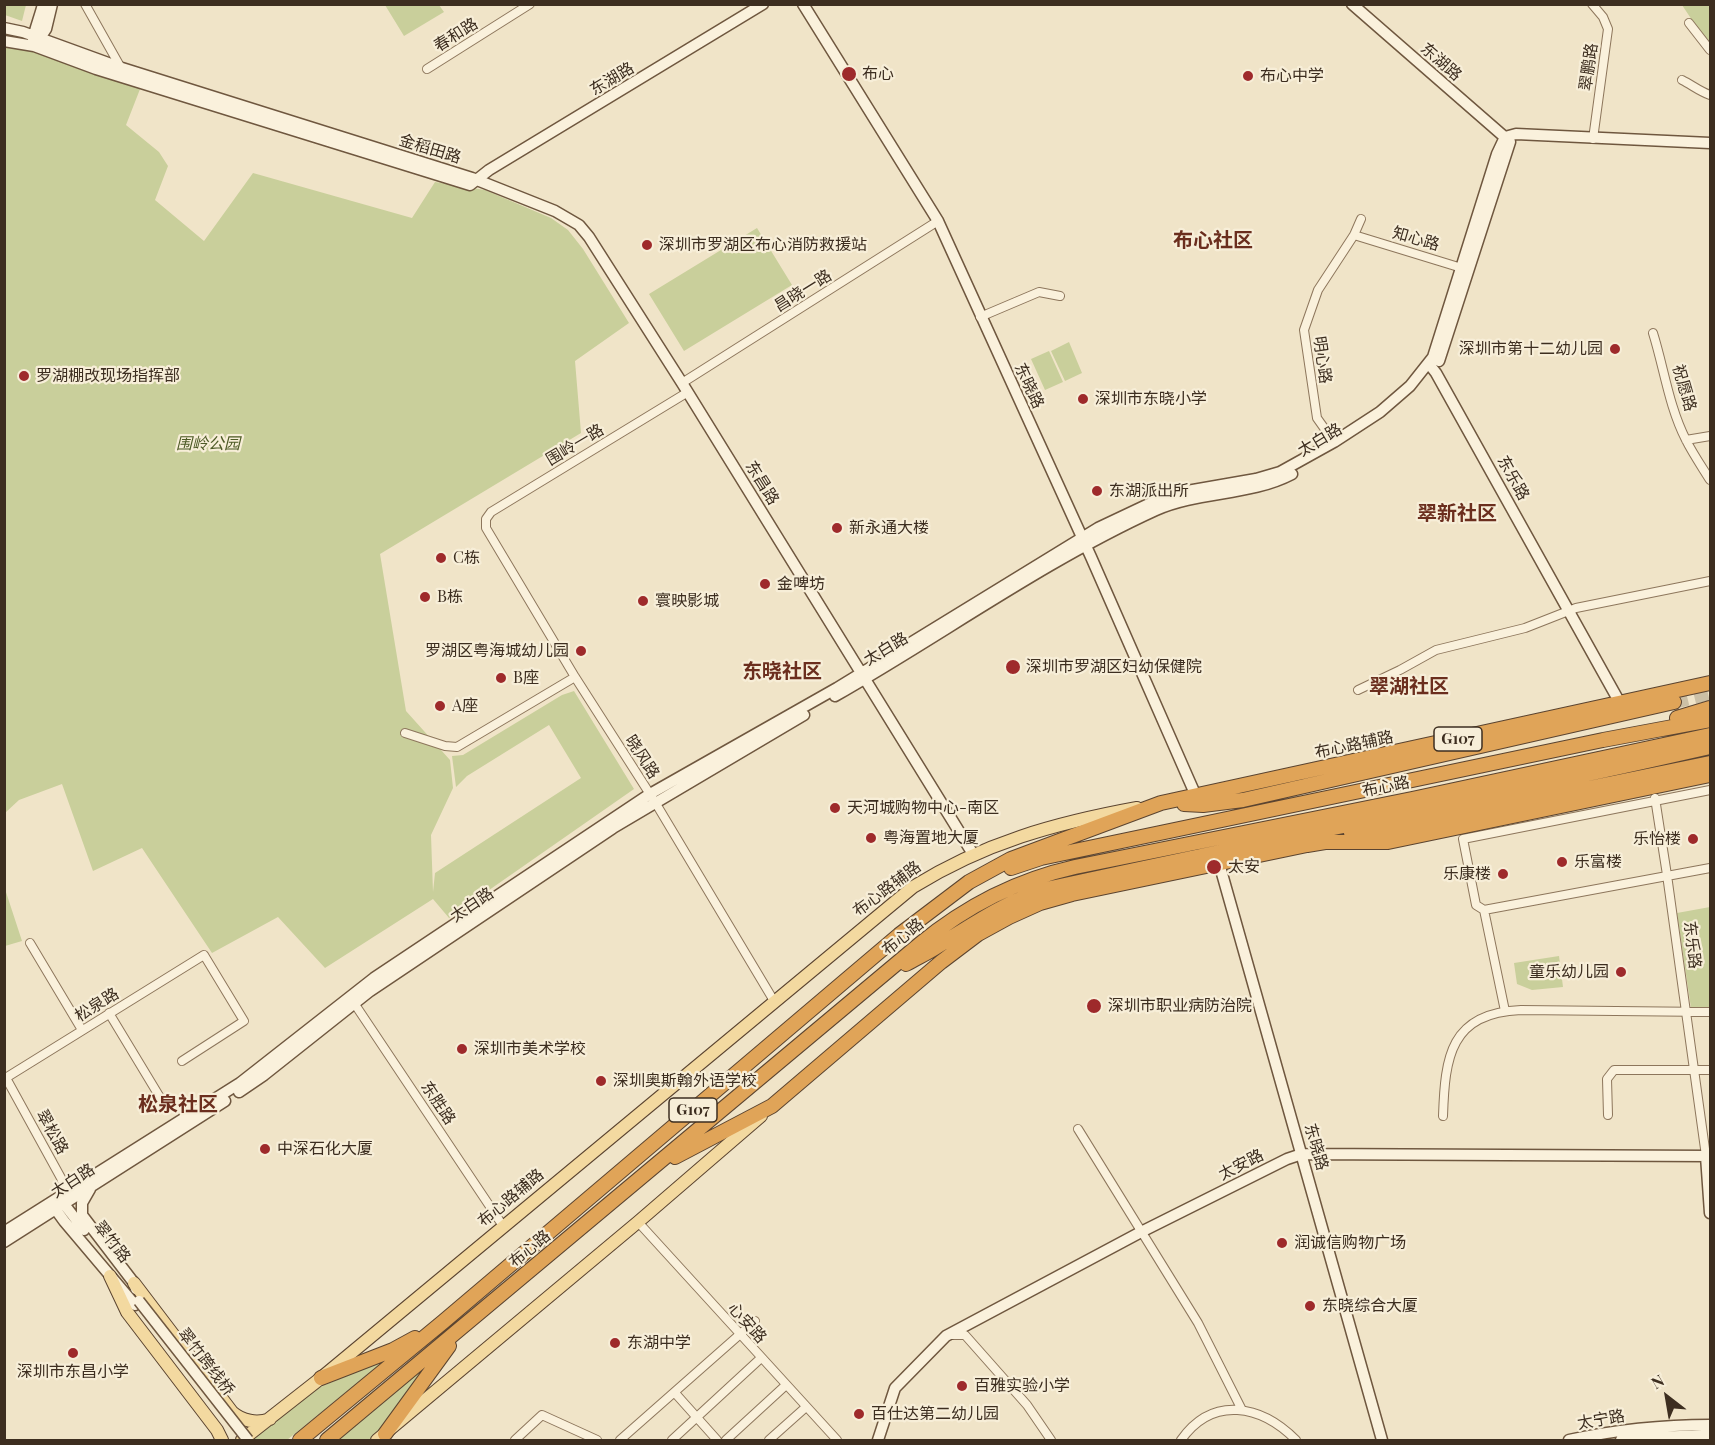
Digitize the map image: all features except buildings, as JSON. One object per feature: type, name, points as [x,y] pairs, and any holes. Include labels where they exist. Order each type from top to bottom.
[{"type":"highway","name":"布心路辅路","points":[[1161,803],[1710,683]]},
{"type":"highway","points":[[1161,803],[1203,805],[1243,800],[1674,702]]},
{"type":"highway","points":[[1642,730],[1710,708]]},
{"type":"highway","points":[[1642,730],[1710,720]]},
{"type":"highway","name":"布心路","points":[[945,901],[988,877],[1041,858],[1642,730]]},
{"type":"highway","name":"布心路","points":[[327,1440],[933,933],[965,911],[1009,888],[1055,871],[1710,735]]},
{"type":"highway","points":[[875,982],[936,948],[988,914],[1032,894],[1710,747]]},
{"type":"highway","points":[[1298,835],[1376,832],[1710,763]]},
{"type":"highway","name":"G107","points":[[652,1169],[772,1106],[941,962],[978,934],[1040,903],[1072,894],[1316,843],[1388,842],[1710,775]]},
{"type":"highway","name":"布心路","points":[[300,1440],[443,1322],[899,935],[969,882],[1011,859],[1161,803]]},
{"type":"highway","points":[[321,1378],[393,1350],[443,1322]]},
{"type":"highway","points":[[381,1437],[461,1329]]},
{"type":"main road","name":"布心路辅路","points":[[241,1440],[274,1417],[913,887],[940,870],[1015,837],[1062,824],[1161,803]]},
{"type":"main road","points":[[381,1437],[638,1222],[772,1106]]},
{"type":"main road","points":[[110,1276],[127,1312],[220,1435],[234,1428],[236,1420],[232,1412],[134,1283]]},
{"type":"main road","points":[[232,1412],[252,1421],[274,1417]]},
{"type":"street","points":[[36,41],[43,4]]},
{"type":"street","points":[[36,41],[46,28],[52,4]]},
{"type":"street","points":[[84,4],[129,79]]},
{"type":"street","name":"春和路","points":[[427,69],[530,4]]},
{"type":"street","name":"东湖路","points":[[477,181],[489,170],[763,4]]},
{"type":"street","name":"东晓路","points":[[803,4],[938,221],[1196,796]]},
{"type":"street","name":"东湖路","points":[[1352,4],[1507,140]]},
{"type":"street","name":"翠鹏路","points":[[1592,4],[1604,17],[1608,29],[1593,139]]},
{"type":"street","points":[[1689,23],[1710,50]]},
{"type":"street","name":"金稻田路","points":[[4,28],[23,32],[36,41],[129,79],[470,185],[477,181]]},
{"type":"street","name":"金稻田路","points":[[4,40],[36,41],[477,181]]},
{"type":"street","points":[[1682,80],[1710,95]]},
{"type":"street","points":[[1507,140],[1516,134],[1710,143]]},
{"type":"street","points":[[1507,140],[1710,150]]},
{"type":"street","name":"太白路","points":[[1084,542],[1168,505],[1267,485],[1284,478],[1379,421],[1421,383],[1445,345],[1497,153],[1507,140]]},
{"type":"street","name":"东昌路","points":[[477,181],[549,208],[573,221],[584,231],[685,387],[973,854]]},
{"type":"street","name":"明心路","points":[[1334,442],[1317,418],[1304,330],[1318,290],[1354,235],[1361,219]]},
{"type":"street","name":"昌晓一路","points":[[685,387],[938,221]]},
{"type":"street","name":"知心路","points":[[1354,235],[1466,270]]},
{"type":"street","points":[[980,317],[1039,292],[1060,296]]},
{"type":"street","name":"祝愿路","points":[[1653,333],[1674,408],[1686,440],[1710,480]]},
{"type":"street","name":"太白路","points":[[4,1242],[240,1083],[352,1000],[653,798],[863,676],[1160,497],[1175,492],[1256,480],[1275,474],[1334,442],[1380,412],[1431,366]]},
{"type":"street","name":"东乐路","points":[[1431,366],[1620,703]]},
{"type":"street","name":"围岭一路","points":[[486,528],[486,519],[491,512],[685,387]]},
{"type":"street","points":[[1686,440],[1710,436]]},
{"type":"street","name":"晓风路","points":[[486,528],[575,676],[653,798],[774,1000]]},
{"type":"street","points":[[1358,690],[1437,650],[1524,628],[1570,611],[1710,581]]},
{"type":"street","points":[[405,733],[445,746],[457,747],[575,676]]},
{"type":"street","name":"东乐路","points":[[1653,787],[1693,1070],[1708,1156],[1710,1213]]},
{"type":"street","points":[[1710,790],[1463,839],[1476,905],[1484,910],[1710,868]]},
{"type":"street","name":"东晓路","points":[[1219,863],[1382,1440]]},
{"type":"street","points":[[1484,910],[1505,1011]]},
{"type":"street","points":[[30,943],[82,1030]]},
{"type":"street","name":"松泉路","points":[[5,1079],[204,955],[244,1021],[182,1061]]},
{"type":"street","name":"太白路","points":[[4,1232],[94,1185],[258,1080],[352,1000]]},
{"type":"street","name":"东胜路","points":[[352,1000],[503,1226]]},
{"type":"street","points":[[1443,1116],[1448,1058],[1458,1037],[1475,1022],[1505,1011],[1710,1012]]},
{"type":"street","points":[[109,1013],[161,1099]]},
{"type":"street","points":[[1608,1115],[1607,1079],[1614,1070],[1710,1070]]},
{"type":"street","name":"翠松路","points":[[5,1079],[62,1178],[63,1201]]},
{"type":"street","points":[[1078,1129],[1198,1323],[1242,1410]]},
{"type":"street","name":"太安路","points":[[878,1440],[895,1388],[946,1336],[1141,1232],[1287,1159],[1302,1154],[1708,1156]]},
{"type":"street","name":"翠竹路","points":[[94,1185],[85,1196],[81,1208],[82,1215],[134,1283],[137,1303]]},
{"type":"street","name":"翠竹路","points":[[63,1201],[110,1276],[137,1303]]},
{"type":"street","name":"翠竹路","points":[[63,1201],[137,1303]]},
{"type":"street","name":"心安路","points":[[638,1222],[837,1440]]},
{"type":"street","name":"翠竹跨线桥","points":[[137,1303],[241,1440]]},
{"type":"street","name":"翠竹跨线桥","points":[[137,1303],[248,1440]]},
{"type":"street","points":[[621,1440],[755,1321]]},
{"type":"street","points":[[946,1336],[965,1335],[1027,1405],[1051,1440]]},
{"type":"street","points":[[672,1440],[761,1358]]},
{"type":"street","points":[[726,1440],[786,1385]]},
{"type":"street","points":[[675,1393],[717,1440]]},
{"type":"street","points":[[769,1440],[806,1407]]},
{"type":"street","points":[[1181,1440],[1196,1425],[1217,1411],[1232,1408],[1271,1421],[1296,1440]]},
{"type":"street","points":[[515,1440],[542,1415],[597,1440]]},
{"type":"street","name":"太宁路","points":[[1569,1440],[1599,1433],[1646,1428],[1710,1425]]},
{"type":"street","name":"太宁路","points":[[1621,1440],[1710,1435]]},
{"type":"green space","points":[[5,4],[26,5],[22,21],[5,15]]},
{"type":"green space","points":[[385,5],[439,5],[444,12],[404,36]]},
{"type":"green space","points":[[1682,5],[1710,5],[1710,45],[1706,41]]},
{"type":"green space","name":"围岭公园","points":[[5,45],[64,58],[142,84],[126,125],[159,152],[168,166],[155,200],[204,241],[253,173],[412,218],[435,182],[485,190],[551,218],[568,230],[583,249],[629,323],[575,361],[581,433],[380,554],[406,711],[450,760],[453,788],[431,835],[433,892],[435,873],[581,778],[549,725],[467,776],[456,787],[452,756],[463,755],[562,695],[574,691],[634,789],[449,918],[433,899],[325,968],[278,917],[212,953],[142,848],[93,871],[62,784],[19,800],[5,813]]},
{"type":"green space","points":[[757,228],[792,285],[684,351],[649,294]]},
{"type":"green space","points":[[1069,342],[1082,373],[1065,381],[1051,351]]},
{"type":"green space","points":[[1049,351],[1063,382],[1045,390],[1031,359]]},
{"type":"green space","points":[[4,886],[22,941],[5,946],[4,946]]},
{"type":"green space","points":[[1710,907],[1710,1008],[1691,1008],[1677,913]]},
{"type":"green space","points":[[1559,956],[1563,987],[1532,990],[1517,984],[1514,963]]},
{"type":"green space","points":[[388,1358],[287,1440],[252,1440],[318,1388]]},
{"type":"green space","points":[[432,1362],[373,1440],[335,1440]]},
{"type":"tunnel","points":[[1674,702],[1710,693]]},
{"type":"place","name":"布心","points":[[849,74]]},
{"type":"place","name":"布心中学","points":[[1248,76]]},
{"type":"place","name":"深圳市罗湖区布心消防救援站","points":[[647,245]]},
{"type":"place","name":"深圳市第十二幼儿园","points":[[1615,349]]},
{"type":"place","name":"罗湖棚改现场指挥部","points":[[24,376]]},
{"type":"place","name":"深圳市东晓小学","points":[[1083,399]]},
{"type":"place","name":"东湖派出所","points":[[1097,491]]},
{"type":"place","name":"新永通大楼","points":[[837,528]]},
{"type":"place","name":"C栋","points":[[441,558]]},
{"type":"place","name":"金啤坊","points":[[765,584]]},
{"type":"place","name":"B栋","points":[[425,597]]},
{"type":"place","name":"寰映影城","points":[[643,601]]},
{"type":"place","name":"罗湖区粤海城幼儿园","points":[[581,651]]},
{"type":"place","name":"深圳市罗湖区妇幼保健院","points":[[1013,667]]},
{"type":"place","name":"B座","points":[[501,678]]},
{"type":"place","name":"A座","points":[[440,706]]},
{"type":"place","name":"天河城购物中心-南区","points":[[835,808]]},
{"type":"place","name":"粤海置地大厦","points":[[871,838]]},
{"type":"place","name":"乐怡楼","points":[[1693,839]]},
{"type":"place","name":"乐富楼","points":[[1562,862]]},
{"type":"place","name":"太安","points":[[1214,867]]},
{"type":"place","name":"乐康楼","points":[[1503,874]]},
{"type":"place","name":"童乐幼儿园","points":[[1621,972]]},
{"type":"place","name":"深圳市职业病防治院","points":[[1094,1006]]},
{"type":"place","name":"深圳市美术学校","points":[[462,1049]]},
{"type":"place","name":"深圳奥斯翰外语学校","points":[[601,1081]]},
{"type":"place","name":"中深石化大厦","points":[[265,1149]]},
{"type":"place","name":"润诚信购物广场","points":[[1282,1243]]},
{"type":"place","name":"东晓综合大厦","points":[[1310,1306]]},
{"type":"place","name":"东湖中学","points":[[615,1343]]},
{"type":"place","name":"深圳市东昌小学","points":[[73,1353]]},
{"type":"place","name":"百雅实验小学","points":[[962,1386]]},
{"type":"place","name":"百仕达第二幼儿园","points":[[859,1414]]},
{"type":"district","name":"布心社区","points":[[1213,241]]},
{"type":"district","name":"翠新社区","points":[[1457,514]]},
{"type":"district","name":"东晓社区","points":[[782,672]]},
{"type":"district","name":"翠湖社区","points":[[1409,687]]},
{"type":"district","name":"松泉社区","points":[[178,1105]]}]
